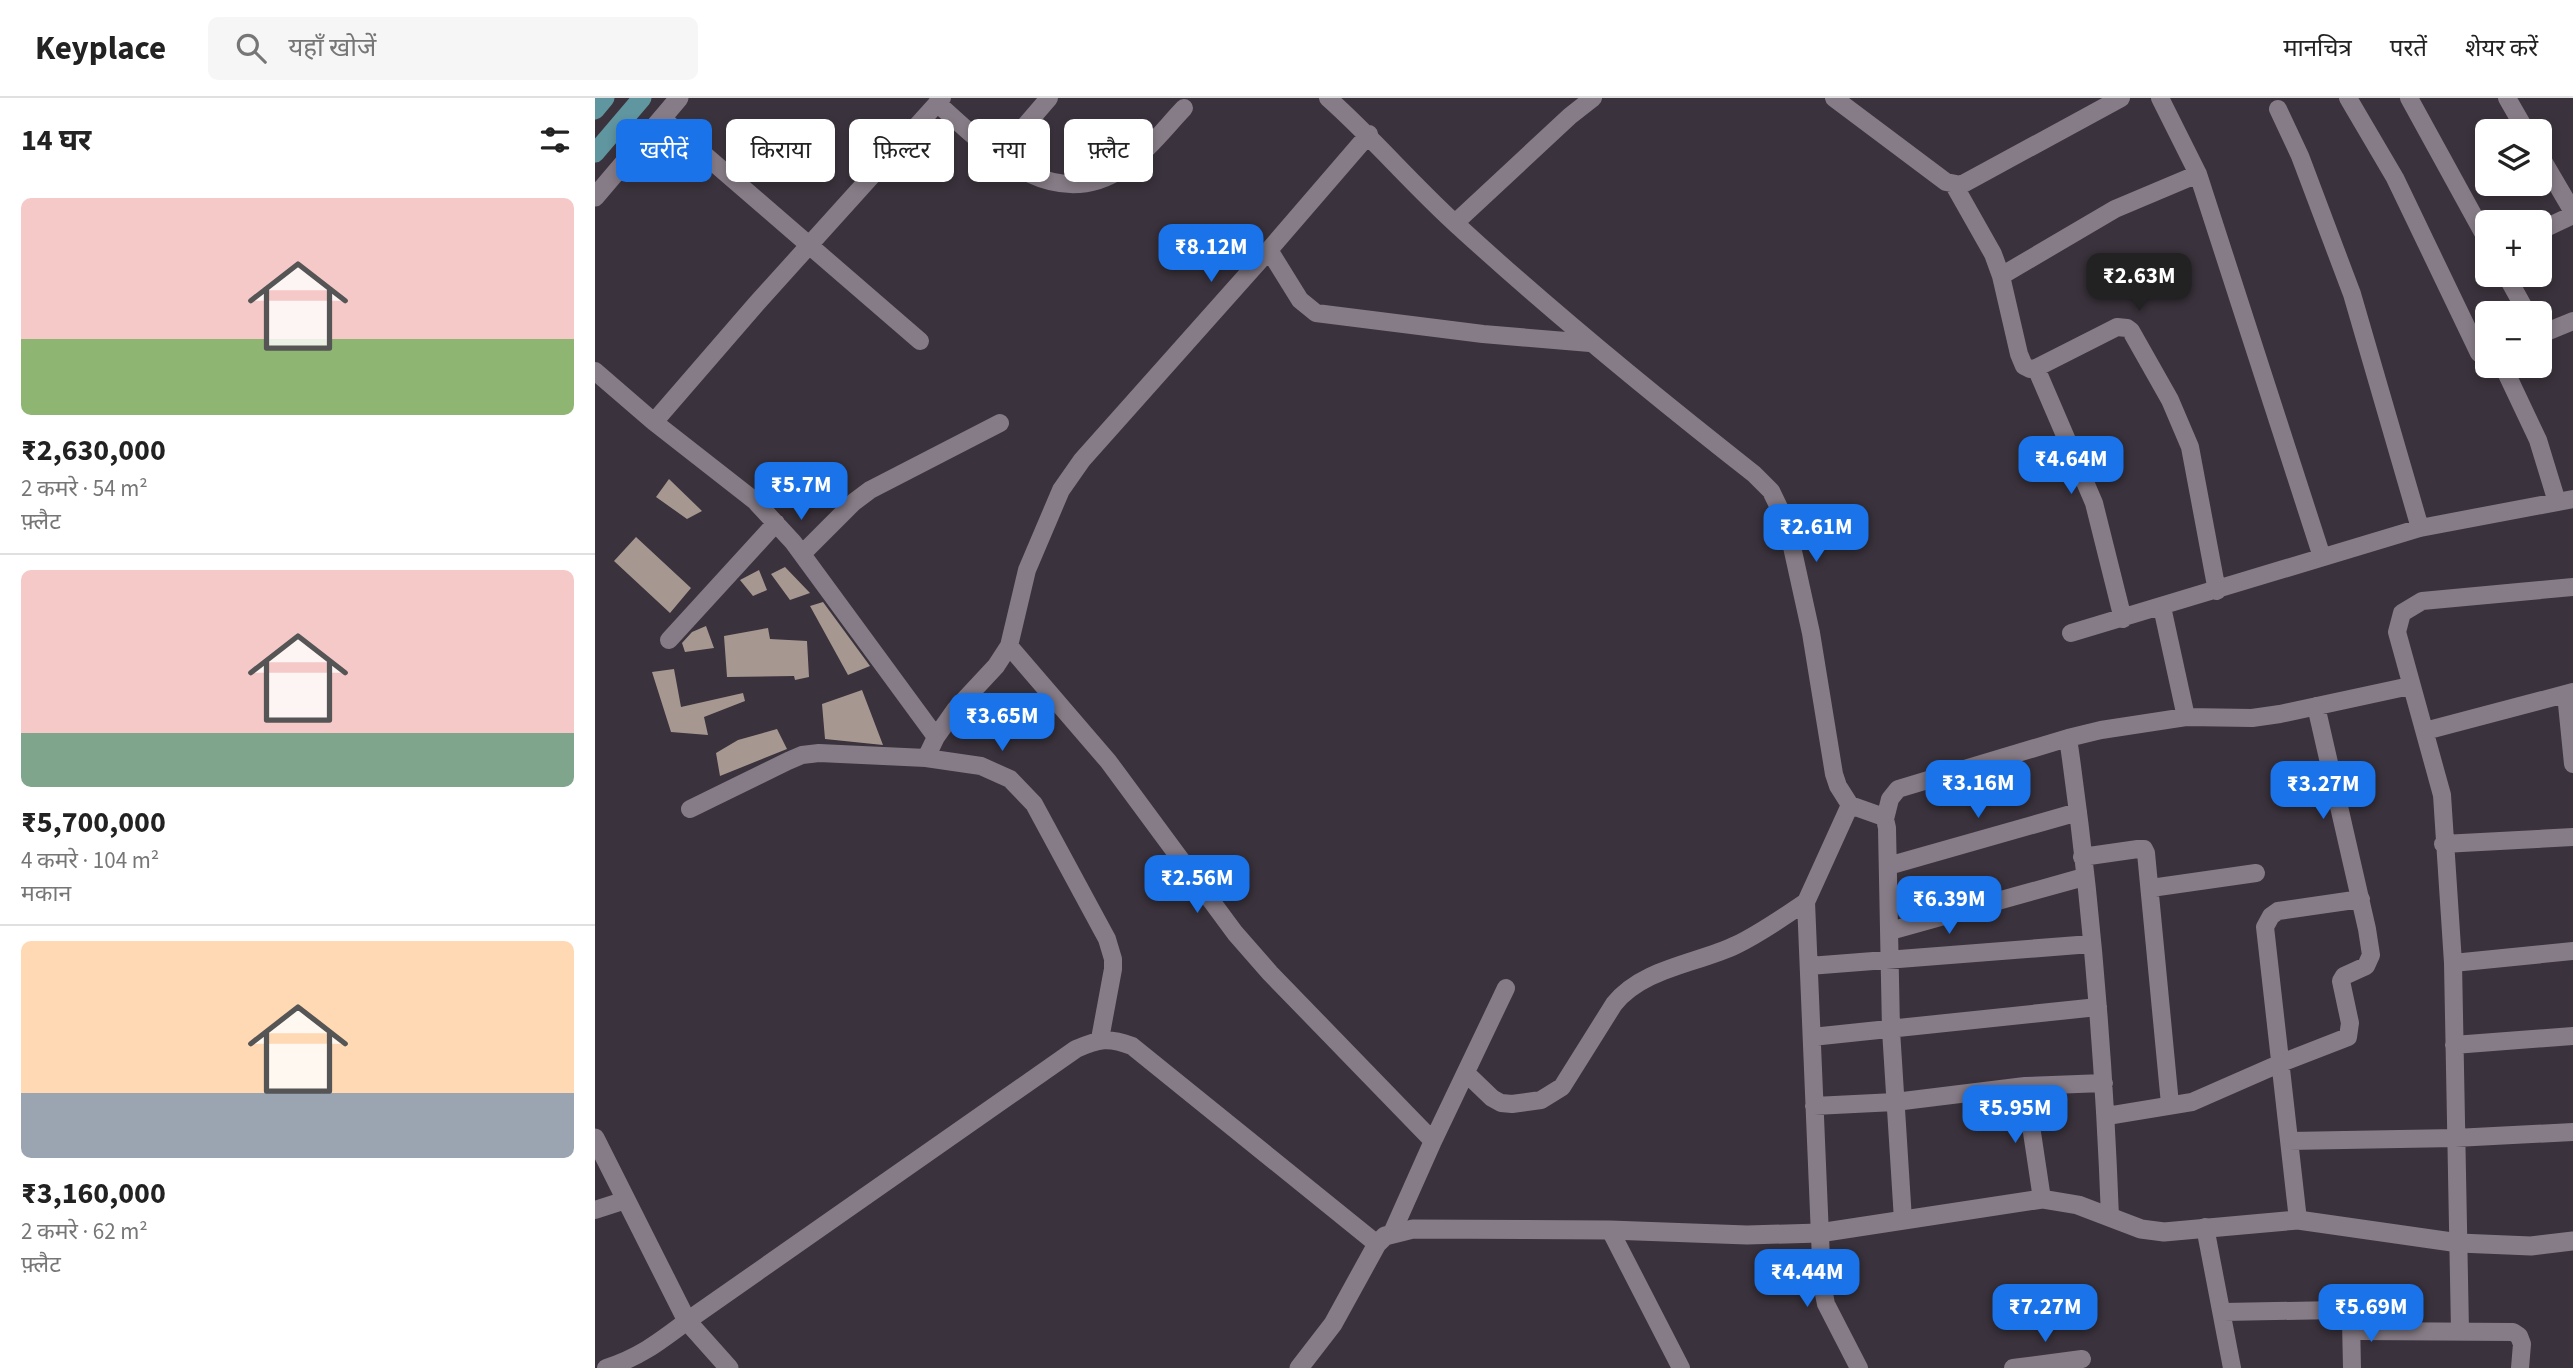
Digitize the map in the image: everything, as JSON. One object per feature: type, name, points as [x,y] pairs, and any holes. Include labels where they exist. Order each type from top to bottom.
[{"type":"main road","points":[[595,110],[605,98]]},
{"type":"main road","points":[[595,153],[642,98]]},
{"type":"street","points":[[595,197],[679,98]]},
{"type":"street","points":[[1031,119],[1049,98]]},
{"type":"street","points":[[1328,98],[1369,134],[1455,223],[1590,343],[1754,474],[1771,491],[1787,524],[1811,633],[1834,774],[1844,799],[1850,805],[1885,819]]},
{"type":"street","points":[[1455,223],[1593,98]]},
{"type":"street","points":[[1954,186],[1968,184],[2120,98]]},
{"type":"street","points":[[2160,98],[2198,174],[2322,557]]},
{"type":"street","points":[[2349,98],[2401,190],[2475,345]]},
{"type":"street","points":[[2409,98],[2475,218]]},
{"type":"street","points":[[2507,98],[2519,119]]},
{"type":"street","points":[[654,422],[939,101],[968,129]]},
{"type":"street","points":[[1846,101],[1954,186],[1993,254],[2024,366],[2036,368],[2117,327],[2131,331],[2170,400],[2190,447],[2217,591]]},
{"type":"street","points":[[1050,180],[1071,184],[1100,179],[1122,169],[1184,108]]},
{"type":"street","points":[[2279,109],[2300,156],[2352,294],[2420,528]]},
{"type":"street","points":[[662,118],[920,341]]},
{"type":"street","points":[[926,758],[936,737],[955,710],[996,666],[1009,646],[1027,570],[1061,490],[1082,460],[1369,134]]},
{"type":"street","points":[[2001,276],[2115,209],[2198,174]]},
{"type":"street","points":[[2552,177],[2573,214],[2552,224]]},
{"type":"street","points":[[1269,250],[1300,300],[1316,313],[1483,334],[1590,343]]},
{"type":"street","points":[[2552,330],[2573,321]]},
{"type":"street","points":[[2036,368],[2094,503],[2123,619]]},
{"type":"street","points":[[595,371],[654,422],[755,501],[776,523],[936,737]]},
{"type":"street","points":[[2071,634],[2420,528],[2565,501],[2509,378]]},
{"type":"street","points":[[802,555],[854,502],[870,491],[1000,423]]},
{"type":"street","points":[[669,639],[776,523]]},
{"type":"street","points":[[2460,1331],[2453,963],[2443,844],[2442,795],[2397,632],[2402,613],[2422,601],[2573,587]]},
{"type":"street","points":[[2162,607],[2186,717]]},
{"type":"street","points":[[1009,646],[1108,761],[1235,933],[1270,973],[1433,1142]]},
{"type":"street","points":[[1903,1220],[1891,1030],[1885,819],[1890,799],[1898,789],[2101,730],[2186,717],[2252,718],[2410,686]]},
{"type":"street","points":[[2425,730],[2569,693],[2573,764]]},
{"type":"street","points":[[2106,1116],[2204,1098],[2281,1063],[2349,1037],[2350,1023],[2341,981],[2344,976],[2366,966],[2371,955],[2361,899],[2316,706]]},
{"type":"street","points":[[2068,738],[2098,1007],[2110,1217]]},
{"type":"street","points":[[691,809],[802,755],[829,753],[926,758],[981,766],[1010,779],[1034,804],[1107,939],[1113,969],[1100,1039]]},
{"type":"street","points":[[1850,805],[1806,902],[1822,1284],[1826,1304],[1859,1368]]},
{"type":"street","points":[[1888,866],[2078,812]]},
{"type":"street","points":[[2443,844],[2573,837]]},
{"type":"street","points":[[2083,857],[2144,849],[2148,858],[2170,1104]]},
{"type":"street","points":[[2151,888],[2256,873]]},
{"type":"street","points":[[1890,931],[2084,877]]},
{"type":"street","points":[[2298,1220],[2265,927],[2271,916],[2284,909],[2361,899]]},
{"type":"street","points":[[1467,1074],[1501,1103],[1541,1100],[1562,1087],[1613,1003],[1623,993],[1649,977],[1734,946],[1806,902]]},
{"type":"street","points":[[1809,966],[2091,944]]},
{"type":"street","points":[[2453,963],[2573,951]]},
{"type":"street","points":[[1299,1368],[1333,1324],[1385,1239],[1467,1074],[1506,988]]},
{"type":"street","points":[[1812,1037],[2098,1007]]},
{"type":"street","points":[[2454,1045],[2573,1036]]},
{"type":"street","points":[[606,1368],[633,1359],[650,1349],[1065,1057],[1100,1039],[1119,1041],[1132,1046],[1385,1239]]},
{"type":"street","points":[[1814,1106],[1895,1102],[2025,1086],[2104,1083]]},
{"type":"street","points":[[2025,1086],[2042,1199]]},
{"type":"street","points":[[2289,1141],[2455,1138],[2573,1132]]},
{"type":"street","points":[[595,1138],[687,1321],[729,1368]]},
{"type":"street","points":[[1385,1239],[1413,1229],[1610,1230],[1747,1236],[1819,1233],[2042,1199],[2078,1205],[2150,1231],[2298,1220],[2459,1243],[2531,1246],[2573,1241]]},
{"type":"street","points":[[595,1210],[627,1200]]},
{"type":"street","points":[[2205,1227],[2232,1368]]},
{"type":"street","points":[[1610,1230],[1681,1368]]},
{"type":"street","points":[[2223,1312],[2338,1310],[2347,1314],[2357,1329],[2371,1332],[2517,1333],[2522,1344],[2520,1368]]},
{"type":"street","points":[[2351,1320],[2352,1368]]},
{"type":"street","points":[[2013,1368],[2082,1359]]},
{"type":"building","points":[[669,479],[702,511],[687,519],[656,497]]},
{"type":"building","points":[[636,537],[691,588],[670,613],[614,561]]},
{"type":"building","points":[[785,567],[810,593],[790,600],[771,574]]},
{"type":"building","points":[[759,570],[767,590],[753,596],[740,580]]},
{"type":"building","points":[[823,602],[870,666],[848,675],[810,606]]},
{"type":"building","points":[[706,626],[714,648],[685,652],[682,643],[692,632]]},
{"type":"building","points":[[768,628],[770,639],[807,641],[809,677],[795,680],[794,676],[727,677],[724,636]]},
{"type":"building","points":[[674,669],[681,707],[743,693],[745,701],[704,717],[708,735],[671,732],[652,672]]},
{"type":"building","points":[[862,690],[883,745],[825,739],[822,704]]},
{"type":"building","points":[[777,729],[787,749],[720,776],[716,753],[738,740]]}]
